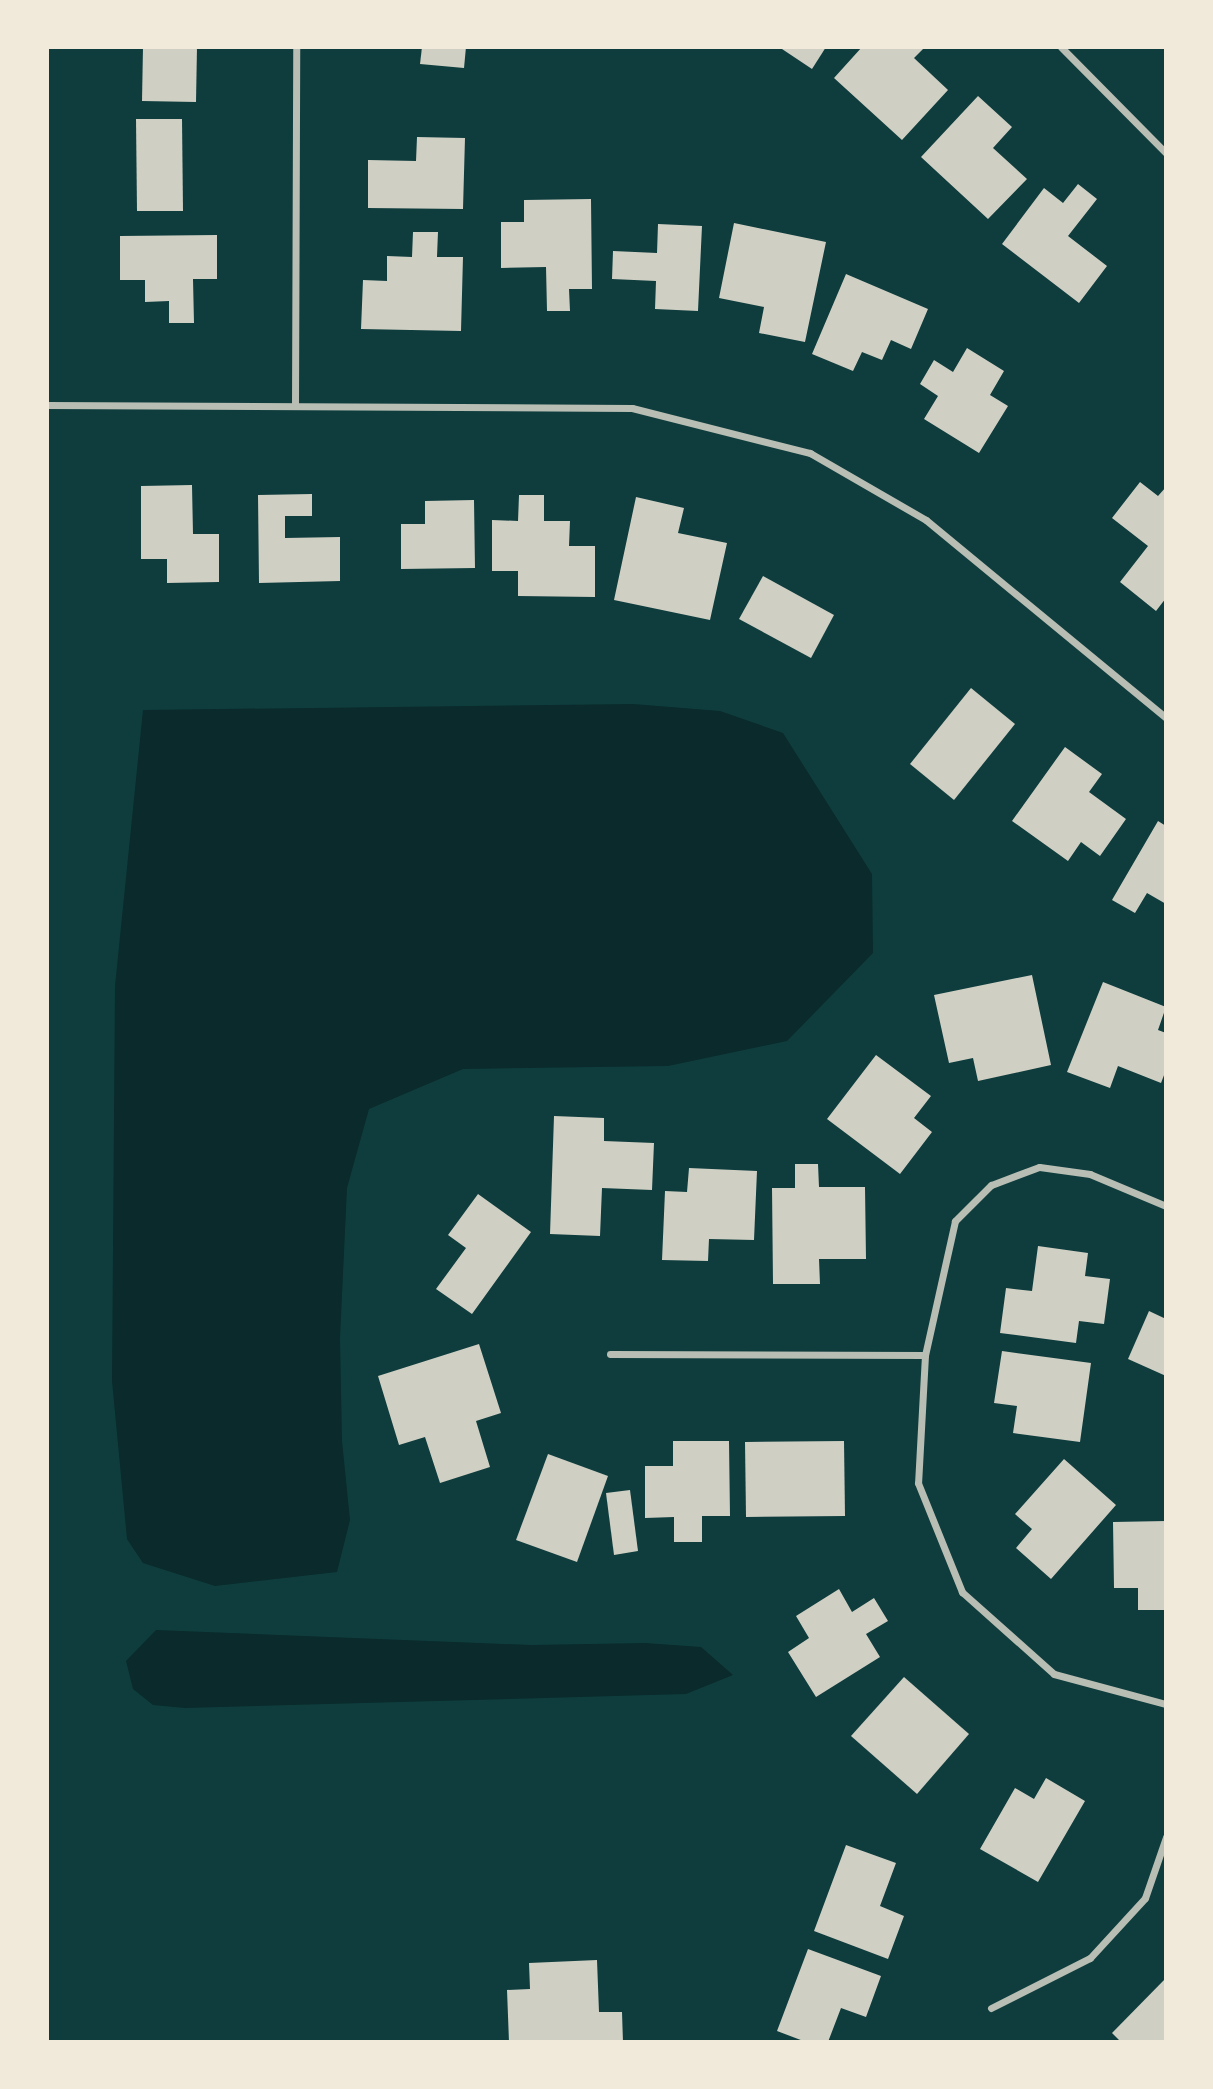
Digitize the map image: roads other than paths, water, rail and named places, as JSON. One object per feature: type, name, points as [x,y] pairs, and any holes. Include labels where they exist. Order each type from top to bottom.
[{"type":"street","points":[[295,405],[296,47]]},
{"type":"street","points":[[1060,47],[1166,153]]},
{"type":"street","points":[[47,405],[632,408],[810,453],[926,520],[1166,718]]},
{"type":"street","points":[[1166,1206],[1090,1174],[1039,1167],[991,1185],[955,1221],[925,1356],[918,1483],[962,1592],[1054,1674],[1166,1704]]},
{"type":"street","points":[[610,1354],[925,1356]]},
{"type":"street","points":[[991,2008],[1090,1958],[1145,1898],[1166,1837]]},
{"type":"water","points":[[633,704],[720,711],[783,733],[872,874],[873,953],[787,1041],[668,1066],[463,1069],[369,1109],[347,1188],[340,1338],[342,1441],[350,1520],[337,1572],[215,1586],[143,1563],[127,1539],[112,1381],[115,986],[143,710]]},
{"type":"water","points":[[156,1630],[531,1645],[645,1643],[701,1647],[733,1675],[686,1694],[185,1708],[153,1705],[133,1689],[126,1661]]}]
